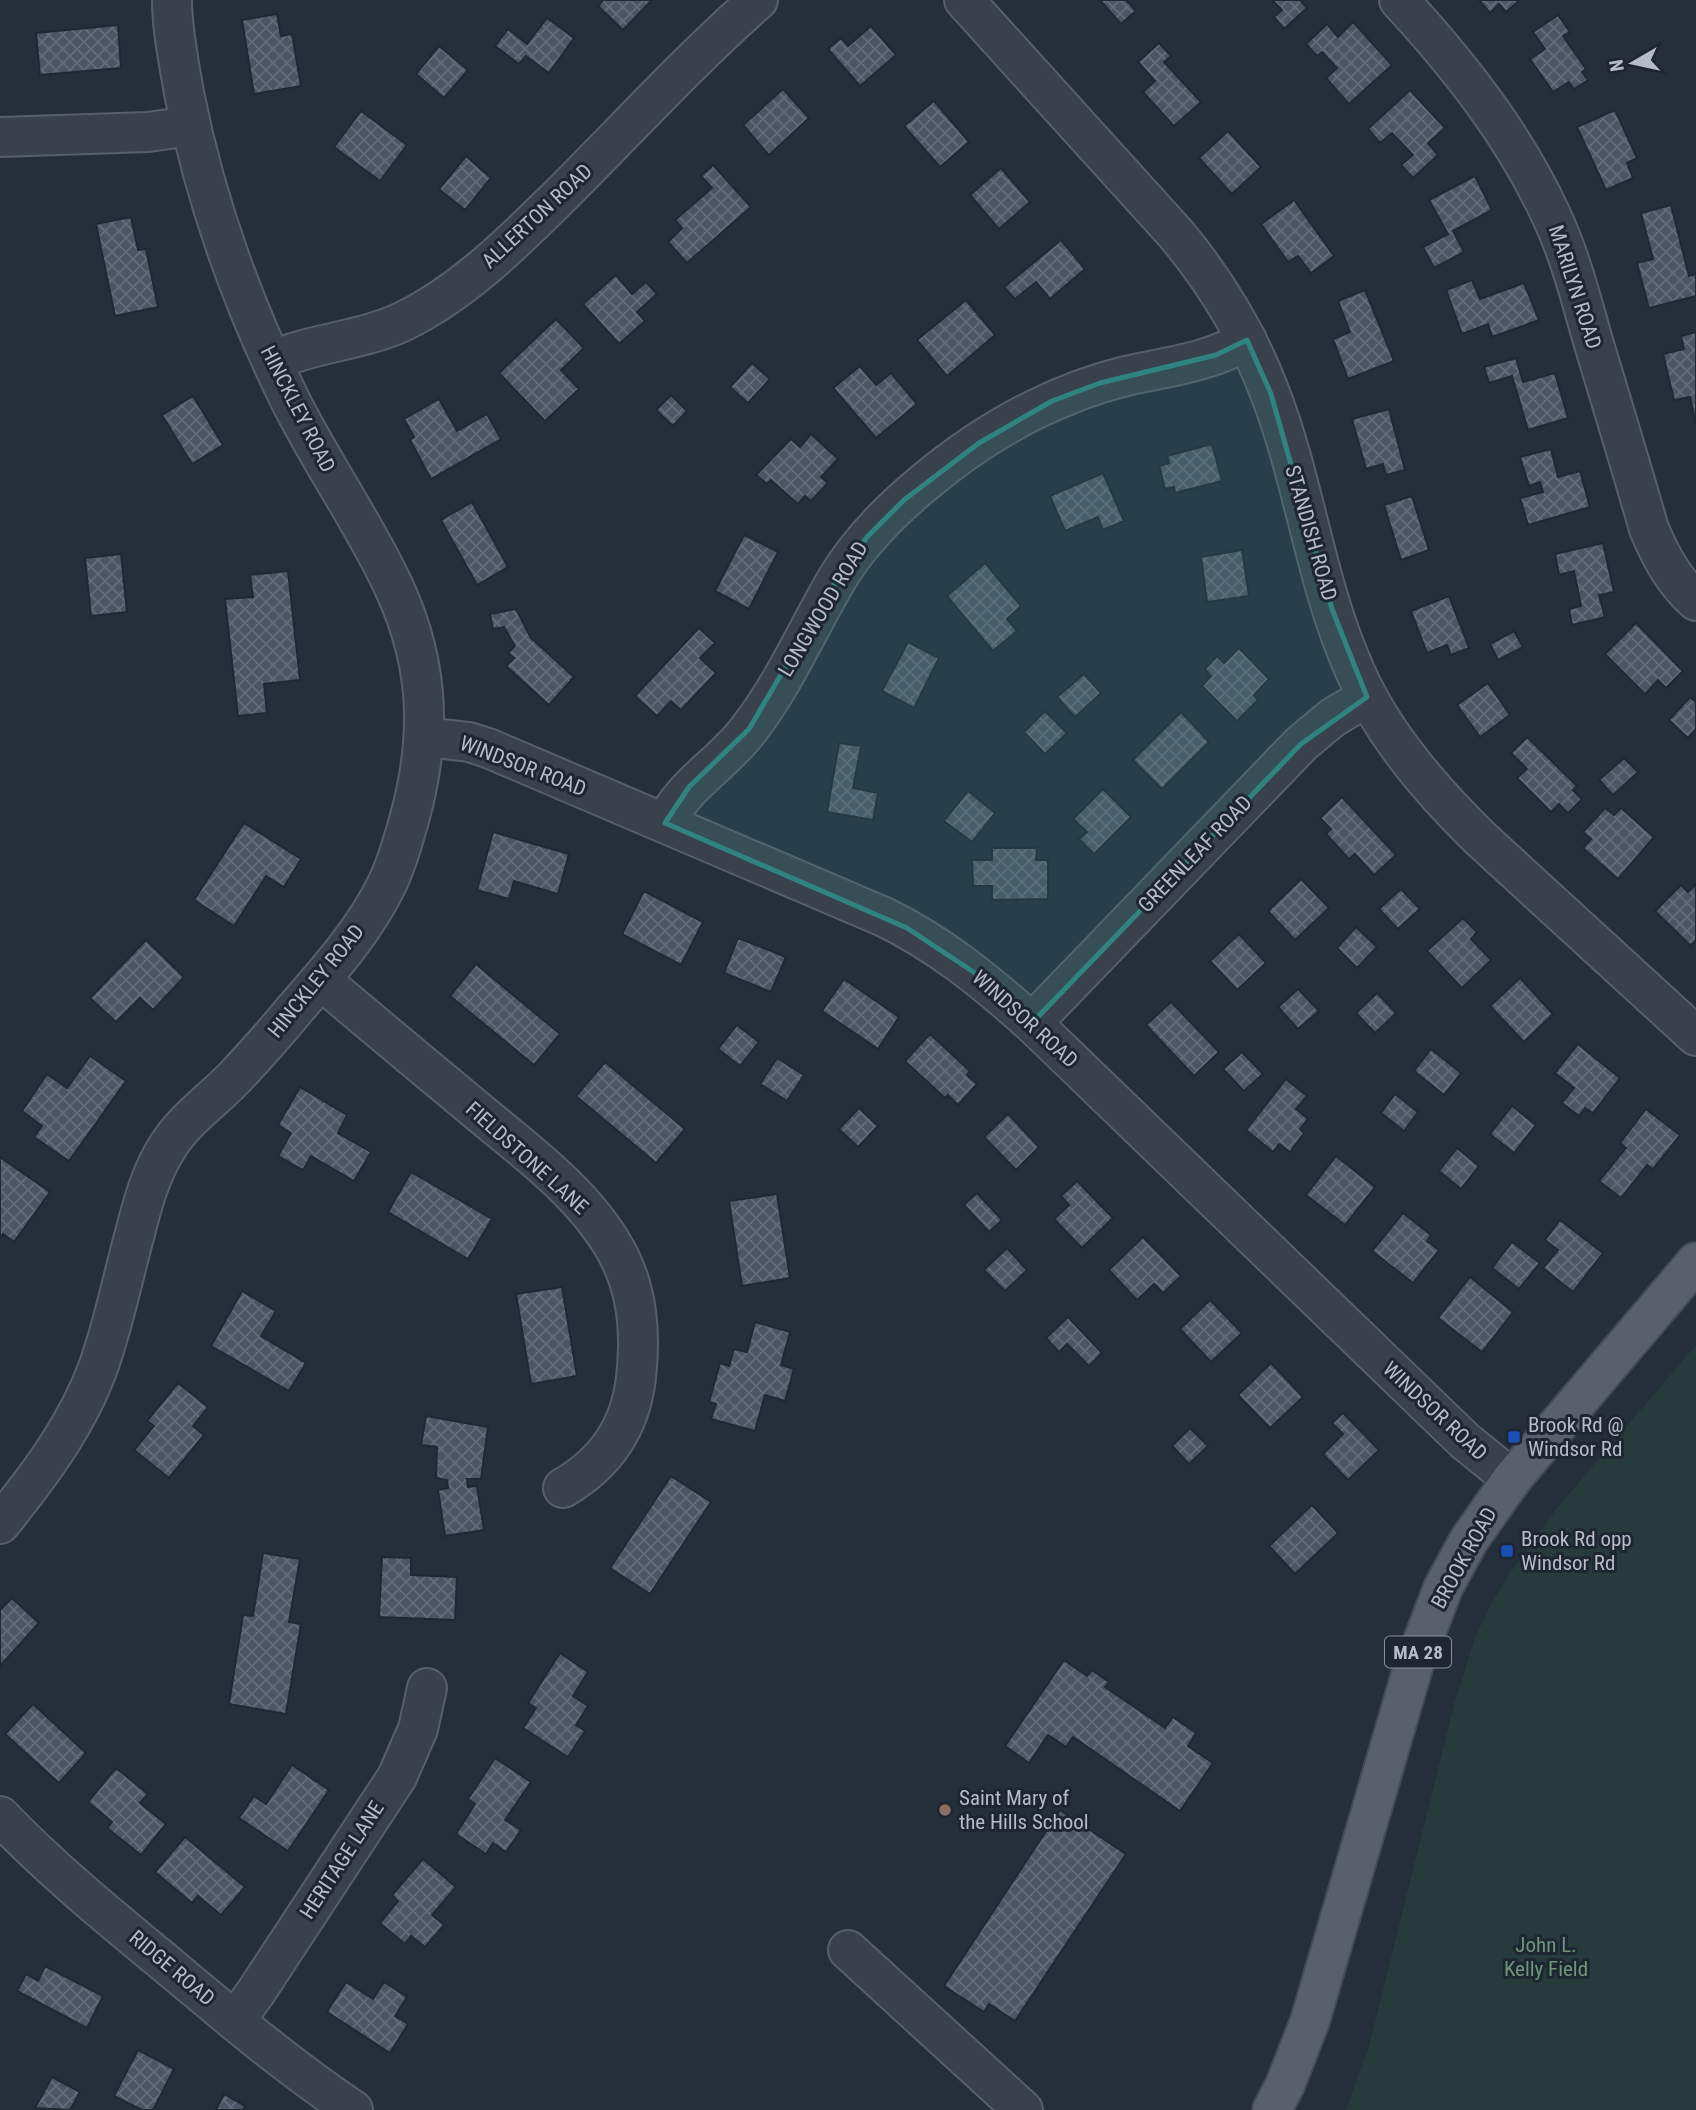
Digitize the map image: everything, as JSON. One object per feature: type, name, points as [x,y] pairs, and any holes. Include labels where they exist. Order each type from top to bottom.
[{"type":"main road","name":"BROOK ROAD","points":[[1272,2110],[1285,2085],[1310,2021],[1422,1639],[1456,1562],[1512,1479],[1696,1262]]},
{"type":"street","name":"HINCKLEY ROAD","points":[[0,1524],[65,1435],[90,1388],[107,1339],[142,1207],[160,1160],[186,1123],[243,1068],[357,935],[387,884],[399,855],[423,765],[426,737],[421,675],[400,601],[375,550],[306,431],[272,361],[223,237],[203,176],[191,126],[175,39],[172,0]]},
{"type":"street","name":"ALLERTON ROAD","points":[[272,361],[306,348],[380,331],[404,321],[452,291],[526,230],[758,0]]},
{"type":"street","name":"STANDISH ROAD","points":[[964,0],[1196,258],[1231,311],[1247,340],[1275,405],[1336,620],[1354,670],[1367,698],[1406,754],[1455,814],[1696,1036]]},
{"type":"street","name":"MARILYN ROAD","points":[[1399,0],[1466,78],[1506,134],[1539,190],[1572,271],[1649,529],[1666,566],[1696,601]]},
{"type":"street","points":[[0,136],[148,132],[191,126]]},
{"type":"street","name":"LONGWOOD ROAD","points":[[665,823],[689,787],[714,767],[749,729],[852,556],[904,500],[979,443],[1052,401],[1100,383],[1216,355],[1247,340]]},
{"type":"street","name":"GREENLEAF ROAD","points":[[1032,1023],[1301,744],[1332,718],[1367,698]]},
{"type":"street","name":"WINDSOR ROAD","points":[[426,737],[469,742],[488,748],[907,928],[931,942],[978,975],[1032,1023],[1465,1441],[1512,1479]]},
{"type":"street","name":"FIELDSTONE LANE","points":[[321,980],[546,1169],[603,1230],[624,1266],[637,1312],[639,1336],[631,1408],[622,1429],[597,1465],[563,1488]]},
{"type":"street","name":"HERITAGE LANE","points":[[234,2021],[397,1777],[418,1729],[427,1688]]},
{"type":"street","name":"RIDGE ROAD","points":[[0,1816],[62,1877],[234,2021],[353,2110]]},
{"type":"street","points":[[848,1950],[1023,2110]]},
{"type":"highlighted area","points":[[1247,340],[1271,394],[1332,609],[1367,697],[1301,744],[1032,1023],[978,975],[907,928],[665,823],[689,787],[749,729],[839,576],[867,537],[904,500],[979,443],[1052,401],[1100,383],[1216,355]]},
{"type":"green space","name":"John L. Kelly Field","points":[[1696,1345],[1696,2110],[1346,2110],[1369,2046],[1454,1705],[1475,1638],[1510,1573],[1557,1508]]},
{"type":"building","points":[[603,0],[652,0],[623,30],[598,6]]},
{"type":"building","points":[[1100,0],[1126,0],[1136,11],[1121,24]]},
{"type":"building","points":[[1272,0],[1300,0],[1307,8],[1284,29],[1274,17],[1282,10]]},
{"type":"building","points":[[1479,0],[1520,0],[1506,12],[1499,4],[1490,13]]},
{"type":"building","points":[[277,14],[281,36],[292,34],[301,86],[254,94],[242,20]]},
{"type":"building","points":[[1558,15],[1570,32],[1563,36],[1586,69],[1582,72],[1588,80],[1574,89],[1569,82],[1553,92],[1530,59],[1545,49],[1533,32]]},
{"type":"building","points":[[547,18],[574,38],[549,73],[526,56],[519,64],[495,46],[508,29],[527,44]]},
{"type":"building","points":[[1353,22],[1392,65],[1349,104],[1326,78],[1337,68],[1322,52],[1317,56],[1306,44],[1327,24],[1338,37]]},
{"type":"building","points":[[118,25],[121,68],[40,75],[36,33]]},
{"type":"building","points":[[871,26],[896,55],[860,86],[828,49],[841,38],[848,46]]},
{"type":"building","points":[[1159,43],[1171,56],[1164,62],[1201,102],[1174,126],[1143,92],[1155,81],[1138,62]]},
{"type":"building","points":[[439,46],[468,70],[444,98],[416,74]]},
{"type":"building","points":[[783,89],[809,118],[769,155],[743,125]]},
{"type":"building","points":[[1410,90],[1445,128],[1428,143],[1438,155],[1413,178],[1401,165],[1413,155],[1392,133],[1380,143],[1368,129]]},
{"type":"building","points":[[934,101],[969,142],[940,167],[904,126]]},
{"type":"building","points":[[1615,110],[1637,158],[1627,163],[1633,178],[1606,190],[1577,127]]},
{"type":"building","points":[[361,111],[407,145],[380,181],[334,147]]},
{"type":"building","points":[[1228,131],[1261,167],[1232,194],[1199,158]]},
{"type":"building","points":[[466,156],[491,178],[465,210],[439,189]]},
{"type":"building","points":[[713,165],[751,207],[687,263],[668,242],[682,228],[675,220],[712,188],[701,176]]},
{"type":"building","points":[[1001,168],[1030,202],[999,229],[970,195]]},
{"type":"building","points":[[1475,176],[1492,210],[1453,231],[1464,252],[1434,268],[1423,247],[1448,234],[1429,200]]},
{"type":"building","points":[[1294,200],[1334,256],[1311,273],[1298,256],[1288,262],[1261,224]]},
{"type":"building","points":[[1671,205],[1689,276],[1696,274],[1696,296],[1649,308],[1637,263],[1653,259],[1641,213]]},
{"type":"building","points":[[131,217],[138,250],[146,249],[158,307],[115,316],[96,224]]},
{"type":"building","points":[[1061,240],[1085,269],[1050,299],[1036,282],[1015,299],[1004,287]]},
{"type":"building","points":[[616,275],[632,294],[646,282],[657,294],[637,312],[645,321],[619,344],[583,304]]},
{"type":"building","points":[[1472,280],[1480,299],[1524,283],[1539,320],[1492,337],[1488,324],[1462,334],[1446,290]]},
{"type":"building","points":[[1365,290],[1394,361],[1348,379],[1333,339],[1350,332],[1338,301]]},
{"type":"building","points":[[966,300],[995,335],[947,376],[917,340]]},
{"type":"building","points":[[556,319],[584,348],[561,370],[579,389],[545,421],[499,373]]},
{"type":"building","points":[[1696,332],[1696,424],[1690,397],[1674,400],[1663,354],[1684,349],[1681,336]]},
{"type":"building","points":[[1516,358],[1523,382],[1555,373],[1568,418],[1528,430],[1512,376],[1489,383],[1484,367]]},
{"type":"building","points":[[752,363],[770,379],[748,403],[730,387]]},
{"type":"building","points":[[860,366],[876,385],[891,373],[917,404],[876,438],[833,388]]},
{"type":"building","points":[[671,395],[687,411],[673,426],[656,410]]},
{"type":"building","points":[[193,396],[223,445],[192,464],[162,415]]},
{"type":"building","points":[[439,399],[457,431],[487,414],[501,439],[431,479],[410,440],[414,437],[404,419]]},
{"type":"building","points":[[1389,409],[1405,470],[1386,475],[1383,464],[1366,469],[1352,419]]},
{"type":"building","points":[[811,434],[838,459],[821,477],[828,483],[811,501],[805,496],[798,504],[771,480],[767,484],[756,475],[791,439],[800,447]]},
{"type":"building","points":[[1212,444],[1222,481],[1175,493],[1174,487],[1165,489],[1159,466],[1169,463],[1167,456]]},
{"type":"building","points":[[1551,449],[1558,477],[1580,471],[1590,507],[1528,525],[1520,498],[1543,492],[1540,482],[1529,486],[1520,457]]},
{"type":"building","points":[[1103,473],[1124,521],[1103,530],[1098,517],[1065,531],[1050,496]]},
{"type":"building","points":[[1412,496],[1429,550],[1401,560],[1384,505]]},
{"type":"building","points":[[472,502],[508,567],[477,585],[441,520]]},
{"type":"building","points":[[744,535],[778,552],[749,609],[715,591]]},
{"type":"building","points":[[1603,543],[1614,592],[1599,595],[1605,617],[1572,625],[1569,609],[1581,606],[1574,571],[1559,575],[1555,554]]},
{"type":"building","points":[[1242,550],[1249,596],[1207,602],[1201,557]]},
{"type":"building","points":[[121,554],[127,612],[91,616],[85,558]]},
{"type":"building","points":[[985,563],[1021,606],[1007,619],[1017,631],[993,651],[947,596]]},
{"type":"building","points":[[288,571],[300,680],[264,684],[267,713],[238,716],[225,599],[253,597],[250,575]]},
{"type":"building","points":[[1449,596],[1469,648],[1451,655],[1447,645],[1427,653],[1411,611]]},
{"type":"building","points":[[516,609],[531,638],[574,677],[549,705],[506,666],[514,658],[508,653],[515,646],[504,627],[493,629],[490,614]]},
{"type":"building","points":[[1636,623],[1683,671],[1666,688],[1658,680],[1645,694],[1605,654]]},
{"type":"building","points":[[699,628],[715,643],[700,658],[716,673],[681,710],[671,701],[657,716],[635,696]]},
{"type":"building","points":[[1514,631],[1523,647],[1498,660],[1490,644]]},
{"type":"building","points":[[908,642],[939,658],[914,708],[882,691]]},
{"type":"building","points":[[1239,648],[1269,679],[1254,695],[1258,700],[1237,721],[1202,686],[1211,676],[1205,669],[1217,656],[1224,663]]},
{"type":"building","points":[[1084,674],[1101,693],[1075,717],[1057,697]]},
{"type":"building","points":[[1488,683],[1510,715],[1480,737],[1457,705]]},
{"type":"building","points":[[1690,697],[1696,702],[1696,729],[1688,738],[1669,720]]},
{"type":"building","points":[[1045,711],[1067,733],[1045,754],[1024,732]]},
{"type":"building","points":[[1181,712],[1209,742],[1162,789],[1133,760]]},
{"type":"building","points":[[1527,737],[1577,786],[1573,790],[1582,799],[1568,813],[1559,804],[1551,812],[1517,778],[1527,769],[1511,753]]},
{"type":"building","points":[[839,743],[861,746],[853,788],[878,793],[873,820],[827,812]]},
{"type":"building","points":[[1624,758],[1638,772],[1613,795],[1599,780]]},
{"type":"building","points":[[1103,789],[1131,817],[1094,854],[1079,839],[1087,832],[1073,819]]},
{"type":"building","points":[[968,791],[995,813],[972,842],[944,821]]},
{"type":"building","points":[[1342,797],[1396,855],[1374,875],[1355,854],[1349,859],[1326,834],[1331,829],[1320,818]]},
{"type":"building","points":[[1605,808],[1614,815],[1621,808],[1654,837],[1618,879],[1583,848],[1591,839],[1583,832]]},
{"type":"building","points":[[244,823],[301,859],[284,887],[266,876],[234,926],[194,900]]},
{"type":"building","points":[[493,832],[569,854],[558,894],[514,881],[509,899],[477,890]]},
{"type":"building","points":[[992,848],[1037,848],[1036,860],[1048,860],[1048,899],[992,900],[992,886],[973,886],[972,860],[992,860]]},
{"type":"building","points":[[1301,879],[1329,908],[1295,940],[1268,911]]},
{"type":"building","points":[[1696,884],[1696,940],[1691,946],[1655,911],[1681,885],[1688,892]]},
{"type":"building","points":[[1401,889],[1420,909],[1398,929],[1379,909]]},
{"type":"building","points":[[644,891],[703,922],[681,965],[622,934]]},
{"type":"building","points":[[1463,918],[1477,932],[1471,939],[1491,960],[1462,988],[1427,951]]},
{"type":"building","points":[[1356,927],[1377,947],[1357,968],[1337,948]]},
{"type":"building","points":[[1239,934],[1266,963],[1237,990],[1210,961]]},
{"type":"building","points":[[738,938],[786,957],[771,992],[724,973]]},
{"type":"building","points":[[146,940],[184,977],[153,1010],[140,998],[116,1022],[90,998]]},
{"type":"building","points":[[476,964],[560,1034],[534,1065],[450,996]]},
{"type":"building","points":[[1520,978],[1553,1014],[1524,1042],[1490,1006]]},
{"type":"building","points":[[844,979],[899,1017],[878,1049],[822,1011]]},
{"type":"building","points":[[1298,989],[1319,1011],[1298,1029],[1278,1007]]},
{"type":"building","points":[[1377,993],[1396,1013],[1375,1033],[1356,1013]]},
{"type":"building","points":[[1171,1002],[1219,1052],[1194,1076],[1146,1025]]},
{"type":"building","points":[[737,1025],[759,1042],[740,1066],[718,1049]]},
{"type":"building","points":[[930,1034],[970,1071],[967,1075],[977,1084],[958,1105],[948,1095],[945,1098],[905,1061]]},
{"type":"building","points":[[1578,1044],[1620,1078],[1593,1113],[1585,1108],[1579,1116],[1562,1103],[1574,1088],[1555,1073]]},
{"type":"building","points":[[1431,1049],[1461,1073],[1444,1095],[1414,1071]]},
{"type":"building","points":[[1242,1052],[1263,1074],[1244,1091],[1223,1069]]},
{"type":"building","points":[[90,1056],[126,1081],[69,1161],[34,1137],[42,1126],[22,1111],[47,1074],[67,1088]]},
{"type":"building","points":[[777,1058],[804,1075],[787,1101],[760,1084]]},
{"type":"building","points":[[605,1062],[685,1129],[656,1163],[576,1096]]},
{"type":"building","points":[[1286,1079],[1307,1096],[1296,1109],[1308,1119],[1300,1129],[1304,1133],[1290,1152],[1279,1144],[1273,1152],[1246,1130]]},
{"type":"building","points":[[300,1087],[347,1115],[338,1133],[371,1152],[354,1181],[311,1156],[303,1170],[278,1156],[291,1133],[278,1125]]},
{"type":"building","points":[[1395,1094],[1418,1112],[1404,1131],[1381,1113]]},
{"type":"building","points":[[1512,1106],[1536,1125],[1514,1153],[1490,1134]]},
{"type":"building","points":[[859,1108],[878,1126],[858,1147],[839,1129]]},
{"type":"building","points":[[1646,1109],[1680,1135],[1653,1169],[1647,1165],[1621,1198],[1599,1181],[1626,1148],[1620,1143]]},
{"type":"building","points":[[1008,1114],[1039,1147],[1016,1170],[984,1137]]},
{"type":"building","points":[[1457,1148],[1479,1166],[1461,1189],[1439,1171]]},
{"type":"building","points":[[1336,1156],[1375,1187],[1345,1225],[1306,1195]]},
{"type":"building","points":[[0,1157],[50,1192],[14,1242],[3,1234],[0,1238]]},
{"type":"building","points":[[411,1172],[492,1219],[468,1259],[388,1212]]},
{"type":"building","points":[[1077,1181],[1113,1218],[1082,1248],[1054,1219],[1069,1205],[1061,1196]]},
{"type":"building","points":[[977,1193],[1002,1220],[989,1232],[964,1205]]},
{"type":"building","points":[[777,1194],[790,1278],[742,1286],[729,1201]]},
{"type":"building","points":[[1403,1213],[1431,1235],[1427,1241],[1439,1250],[1413,1283],[1372,1251]]},
{"type":"building","points":[[1560,1220],[1603,1253],[1573,1292],[1543,1268],[1558,1250],[1545,1240]]},
{"type":"building","points":[[1143,1237],[1181,1276],[1163,1293],[1154,1284],[1137,1300],[1109,1270]]},
{"type":"building","points":[[1512,1242],[1540,1263],[1519,1289],[1492,1268]]},
{"type":"building","points":[[1007,1248],[1027,1270],[1005,1291],[984,1270]]},
{"type":"building","points":[[1470,1277],[1513,1312],[1482,1352],[1438,1318]]},
{"type":"building","points":[[562,1287],[577,1376],[531,1384],[516,1294]]},
{"type":"building","points":[[242,1291],[276,1311],[261,1336],[306,1363],[289,1391],[211,1346]]},
{"type":"building","points":[[1210,1300],[1242,1333],[1211,1362],[1180,1329]]},
{"type":"building","points":[[1068,1317],[1102,1353],[1089,1366],[1067,1344],[1059,1352],[1046,1338]]},
{"type":"building","points":[[755,1322],[790,1332],[781,1365],[794,1369],[785,1401],[765,1395],[755,1431],[711,1419],[716,1404],[709,1402],[720,1363],[729,1366],[734,1349],[747,1352]]},
{"type":"building","points":[[1271,1363],[1303,1397],[1270,1428],[1238,1395]]},
{"type":"building","points":[[178,1383],[208,1407],[193,1426],[204,1435],[169,1478],[134,1450],[154,1426],[147,1421]]},
{"type":"building","points":[[1343,1413],[1379,1450],[1348,1480],[1323,1454],[1343,1434],[1332,1423]]},
{"type":"building","points":[[426,1416],[488,1427],[481,1479],[467,1479],[468,1487],[477,1486],[484,1530],[445,1536],[438,1490],[448,1488],[447,1480],[436,1478],[437,1447],[421,1445]]},
{"type":"building","points":[[1190,1428],[1208,1446],[1189,1464],[1172,1446]]},
{"type":"building","points":[[671,1476],[711,1502],[650,1594],[610,1568]]},
{"type":"building","points":[[1312,1505],[1338,1533],[1295,1574],[1269,1546]]},
{"type":"building","points":[[263,1553],[300,1559],[289,1622],[301,1624],[286,1714],[229,1704],[243,1615],[253,1616]]},
{"type":"building","points":[[382,1557],[411,1558],[411,1575],[457,1577],[455,1620],[379,1617]]},
{"type":"building","points":[[12,1598],[39,1623],[0,1666],[0,1610]]},
{"type":"building","points":[[560,1653],[588,1672],[573,1696],[588,1706],[576,1725],[585,1731],[568,1757],[523,1728],[536,1708],[528,1703]]},
{"type":"building","points":[[1064,1660],[1087,1676],[1092,1670],[1109,1682],[1105,1687],[1165,1728],[1173,1717],[1196,1733],[1188,1746],[1213,1763],[1180,1811],[1073,1737],[1066,1747],[1048,1735],[1029,1763],[1005,1746]]},
{"type":"building","points":[[33,1704],[86,1753],[59,1783],[5,1734]]},
{"type":"building","points":[[495,1758],[531,1782],[505,1820],[521,1830],[506,1852],[493,1843],[486,1854],[456,1834],[475,1804],[468,1799]]},
{"type":"building","points":[[292,1765],[329,1790],[288,1851],[239,1818],[254,1796],[266,1804]]},
{"type":"building","points":[[116,1768],[148,1794],[140,1803],[166,1824],[141,1855],[107,1828],[112,1822],[88,1802]]},
{"type":"building","points":[[1060,1810],[1126,1854],[1015,2021],[989,2004],[984,2012],[944,1986]]},
{"type":"building","points":[[185,1837],[245,1887],[221,1915],[198,1896],[192,1903],[155,1872]]},
{"type":"building","points":[[423,1859],[456,1887],[432,1915],[444,1925],[425,1947],[411,1936],[405,1944],[380,1923],[398,1901],[392,1895]]},
{"type":"building","points":[[45,1966],[103,1996],[87,2028],[17,1991],[26,1974],[38,1981]]},
{"type":"building","points":[[346,1982],[373,1999],[384,1982],[407,1997],[395,2016],[408,2024],[390,2053],[327,2012]]},
{"type":"building","points":[[138,2050],[174,2069],[153,2110],[142,2110],[114,2096]]},
{"type":"building","points":[[52,2077],[80,2092],[70,2110],[35,2108]]},
{"type":"building","points":[[224,2094],[245,2106],[243,2110],[216,2110]]},
{"type":"place","name":"Brook Rd @ Windsor Rd","points":[[1514,1437]]},
{"type":"place","name":"Brook Rd opp Windsor Rd","points":[[1507,1551]]},
{"type":"place","name":"Saint Mary of the Hills School","points":[[945,1810]]}]
